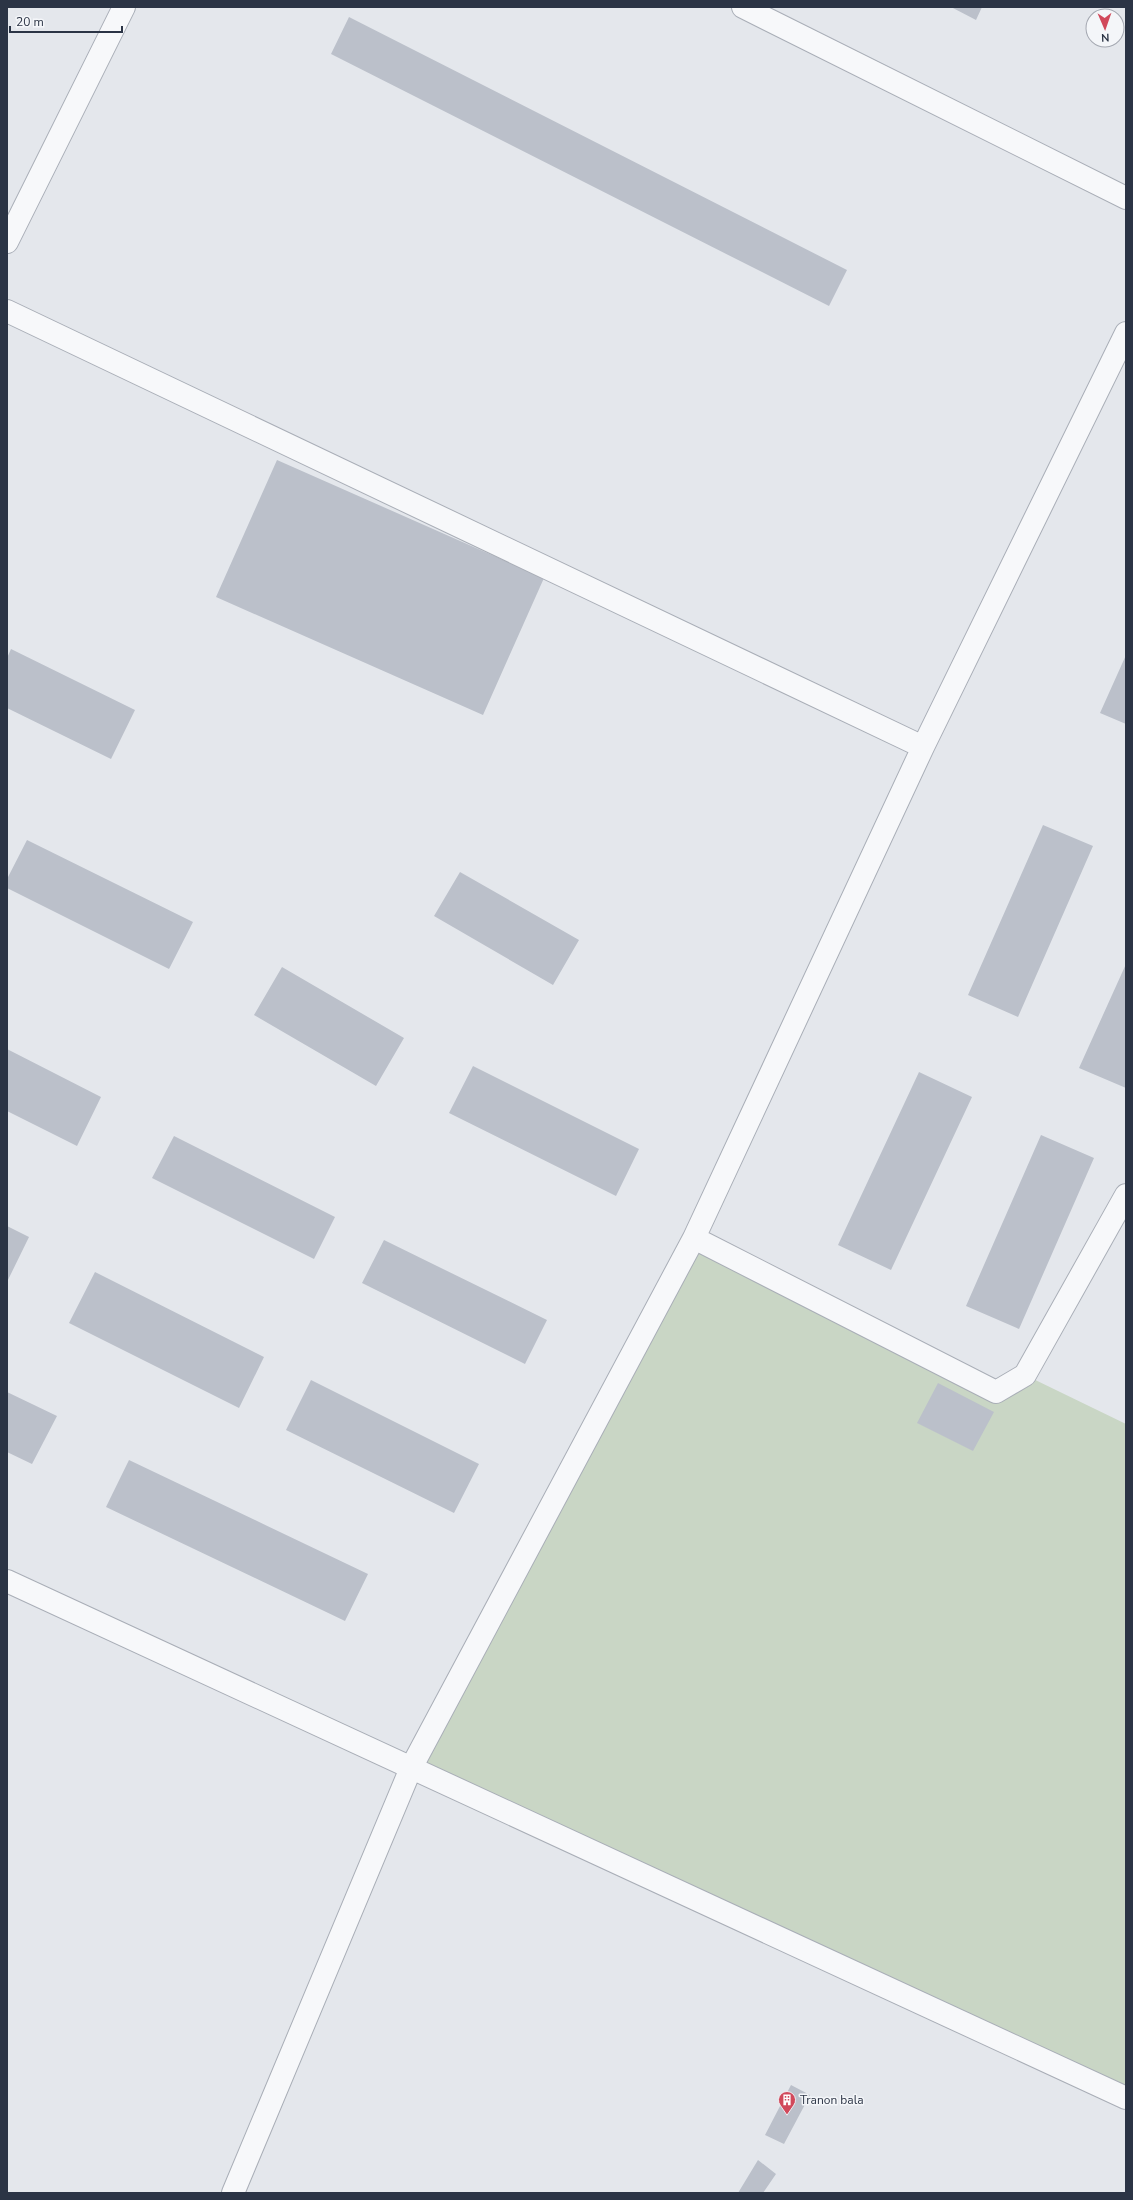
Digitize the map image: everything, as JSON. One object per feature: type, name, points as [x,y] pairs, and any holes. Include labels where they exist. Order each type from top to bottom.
[{"type":"street","points":[[7,242],[124,7]]},
{"type":"street","points":[[743,7],[1126,198]]},
{"type":"street","points":[[7,311],[923,747]]},
{"type":"street","points":[[232,2193],[411,1768],[694,1238],[923,747],[1126,333]]},
{"type":"street","points":[[694,1238],[996,1392],[1025,1375],[1126,1195]]},
{"type":"street","points":[[7,1581],[1126,2098]]},
{"type":"green space","points":[[694,1238],[996,1392],[1025,1375],[1126,1424],[1126,2098],[411,1768]]},
{"type":"building","points":[[951,7],[982,7],[976,20]]},
{"type":"building","points":[[349,17],[847,270],[829,306],[331,54]]},
{"type":"building","points":[[277,460],[544,578],[483,715],[216,597]]},
{"type":"building","points":[[11,649],[135,710],[111,759],[7,708],[7,658]]},
{"type":"building","points":[[1126,655],[1126,724],[1100,713]]},
{"type":"building","points":[[1043,825],[1093,846],[1018,1017],[968,995]]},
{"type":"building","points":[[27,840],[193,922],[169,969],[7,888],[7,879]]},
{"type":"building","points":[[460,872],[579,940],[553,985],[434,916]]},
{"type":"building","points":[[1126,964],[1126,1088],[1079,1068]]},
{"type":"building","points":[[282,967],[404,1038],[376,1086],[254,1015]]},
{"type":"building","points":[[7,1049],[101,1097],[77,1146],[7,1111]]},
{"type":"building","points":[[473,1066],[639,1149],[616,1196],[449,1113]]},
{"type":"building","points":[[919,1072],[972,1097],[891,1270],[838,1245]]},
{"type":"building","points":[[1041,1135],[1094,1158],[1019,1329],[966,1306]]},
{"type":"building","points":[[174,1136],[335,1217],[314,1259],[152,1178]]},
{"type":"building","points":[[7,1226],[29,1237],[7,1282]]},
{"type":"building","points":[[384,1240],[547,1320],[525,1364],[362,1283]]},
{"type":"building","points":[[95,1272],[264,1357],[239,1408],[69,1323]]},
{"type":"building","points":[[311,1380],[479,1464],[454,1513],[286,1430]]},
{"type":"building","points":[[938,1383],[994,1412],[973,1451],[917,1423]]},
{"type":"building","points":[[7,1392],[57,1416],[32,1464],[7,1452]]},
{"type":"building","points":[[129,1460],[368,1574],[345,1621],[106,1507]]},
{"type":"building","name":"Tranon bala","points":[[791,2085],[810,2095],[784,2144],[765,2135]]},
{"type":"building","points":[[758,2160],[776,2174],[763,2193],[738,2193]]},
{"type":"place","name":"Tranon bala","points":[[787,2115]]}]
